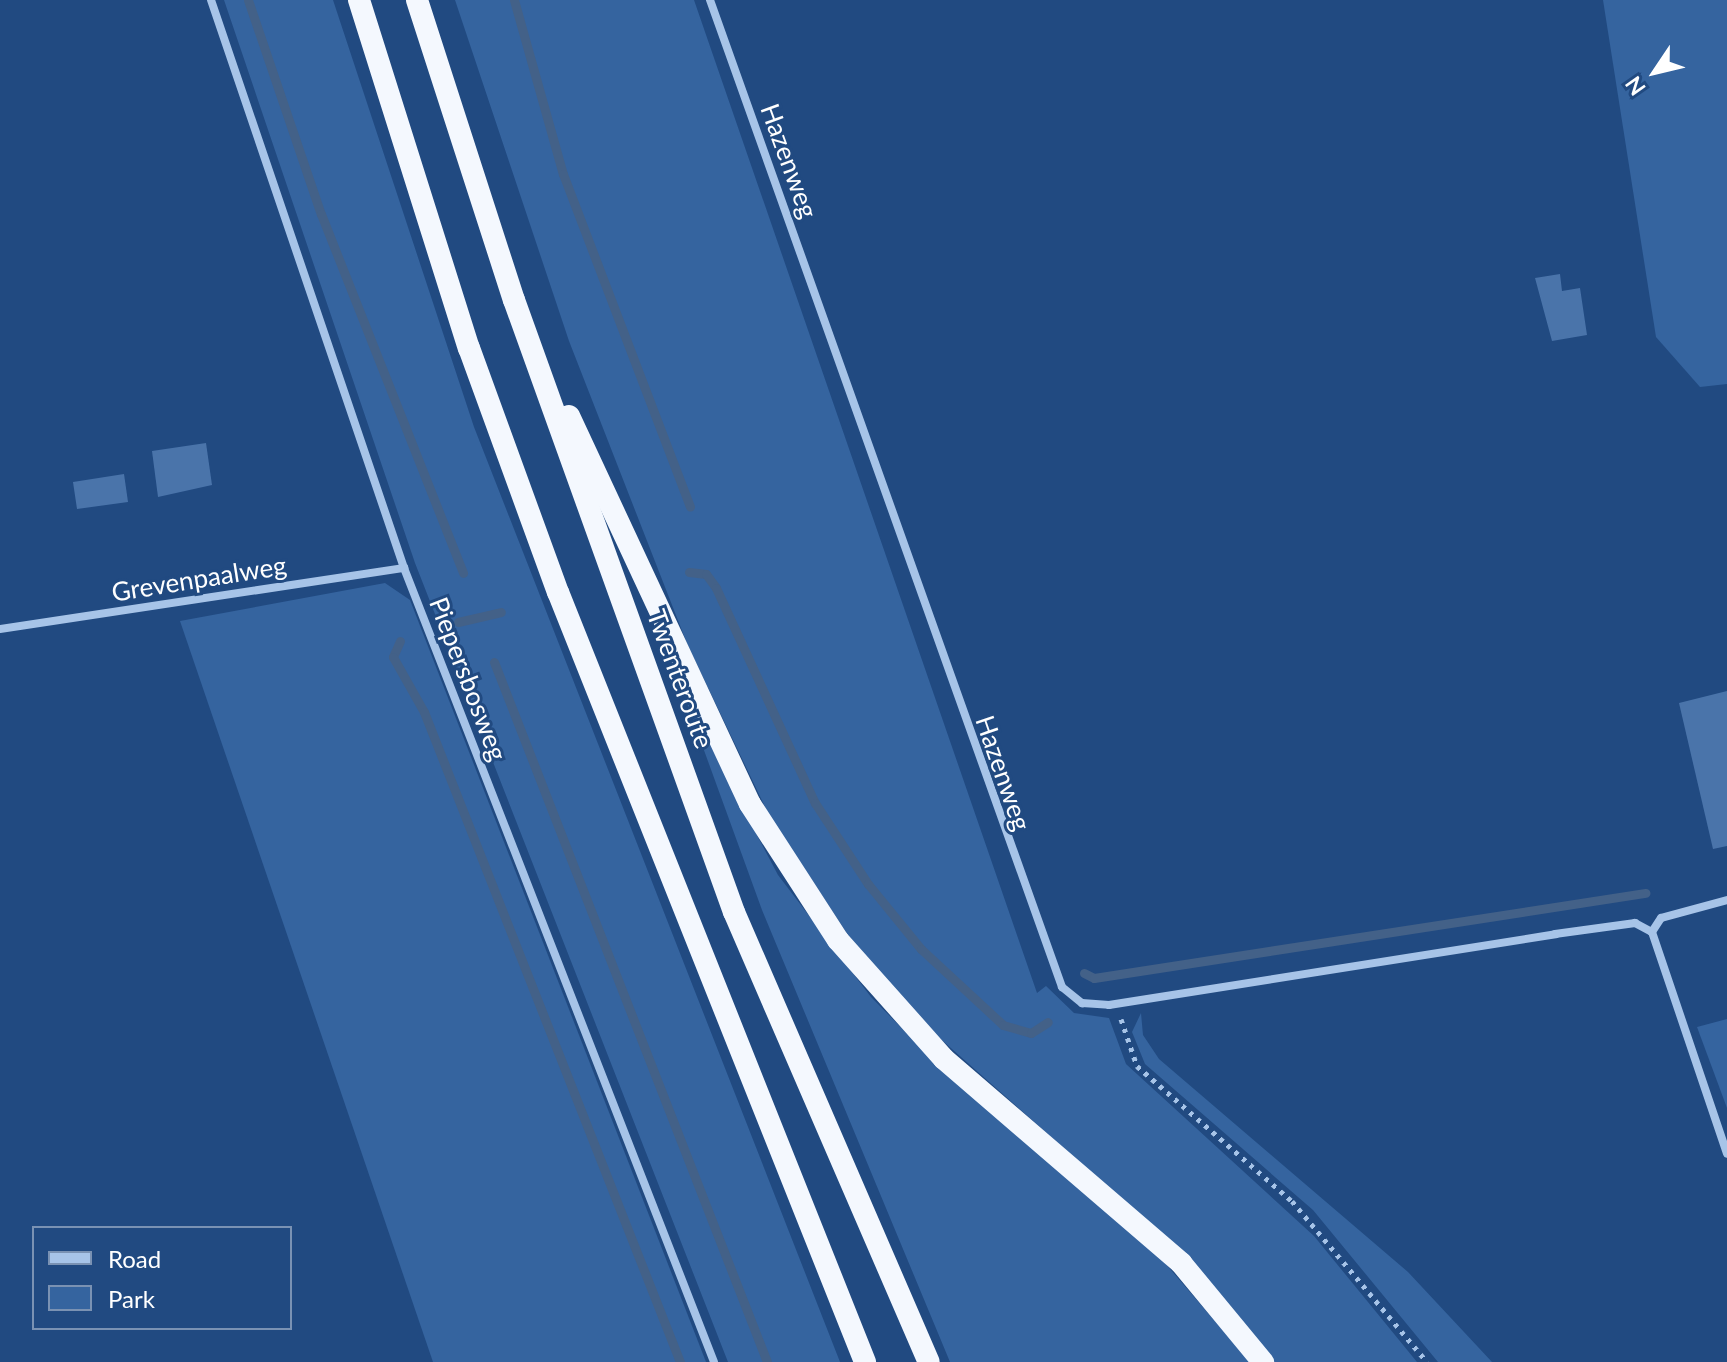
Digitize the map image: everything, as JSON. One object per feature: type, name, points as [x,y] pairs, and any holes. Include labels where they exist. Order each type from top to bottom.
[{"type":"highway","points":[[359,0],[469,348],[558,592],[865,1362]]},
{"type":"highway","name":"Twenteroute","points":[[417,0],[514,300],[734,912],[929,1362]]},
{"type":"highway","points":[[514,300],[717,738],[789,871],[875,986],[944,1059],[1181,1263],[1263,1362]]},
{"type":"street","name":"Piepersbosweg","points":[[211,0],[404,568],[714,1362]]},
{"type":"street","name":"Hazenweg","points":[[710,0],[1046,959],[1062,987],[1082,1003],[1119,1003],[1635,923],[1652,932]]},
{"type":"street","name":"Grevenpaalweg","points":[[0,629],[404,568]]},
{"type":"street","points":[[1727,900],[1661,918],[1652,932],[1727,1154]]},
{"type":"path","points":[[1119,1003],[1123,1040],[1137,1066],[1292,1201],[1427,1362]]},
{"type":"green space","points":[[224,0],[333,0],[474,427],[840,1362],[728,1362],[415,563]]},
{"type":"green space","points":[[455,0],[694,0],[1037,993],[1046,986],[1074,1013],[1109,1018],[1126,1064],[1314,1236],[1417,1362],[1274,1362],[1190,1260],[935,1034],[848,935],[768,813],[688,646],[569,341]]},
{"type":"green space","points":[[1603,0],[1727,0],[1727,384],[1700,387],[1656,337]]},
{"type":"green space","points":[[385,583],[410,600],[706,1362],[433,1362],[180,621]]},
{"type":"green space","points":[[644,585],[719,763],[778,875],[871,997],[956,1083],[1159,1256],[1250,1362],[950,1362],[762,910]]},
{"type":"green space","points":[[1141,1013],[1143,1035],[1159,1059],[1408,1272],[1492,1362],[1438,1362],[1313,1210],[1145,1064],[1132,1032]]},
{"type":"green space","points":[[1727,1019],[1727,1108],[1697,1027]]},
{"type":"building","points":[[1560,274],[1562,291],[1580,288],[1587,335],[1552,341],[1535,278]]},
{"type":"building","points":[[206,443],[212,485],[158,497],[152,451]]},
{"type":"building","points":[[124,474],[128,502],[77,509],[73,482]]},
{"type":"building","points":[[1727,691],[1727,846],[1713,849],[1679,703]]},
{"type":"waterway","points":[[248,0],[321,214],[463,573]]},
{"type":"waterway","points":[[514,0],[563,174],[690,507]]},
{"type":"waterway","points":[[689,572],[706,574],[716,588],[815,803],[868,884],[921,949],[1003,1025],[1031,1033],[1048,1022]]},
{"type":"waterway","points":[[458,622],[501,612]]},
{"type":"waterway","points":[[400,641],[393,657],[424,712],[680,1362]]},
{"type":"waterway","points":[[494,662],[767,1362]]},
{"type":"waterway","points":[[1084,973],[1094,978],[1645,893]]}]
